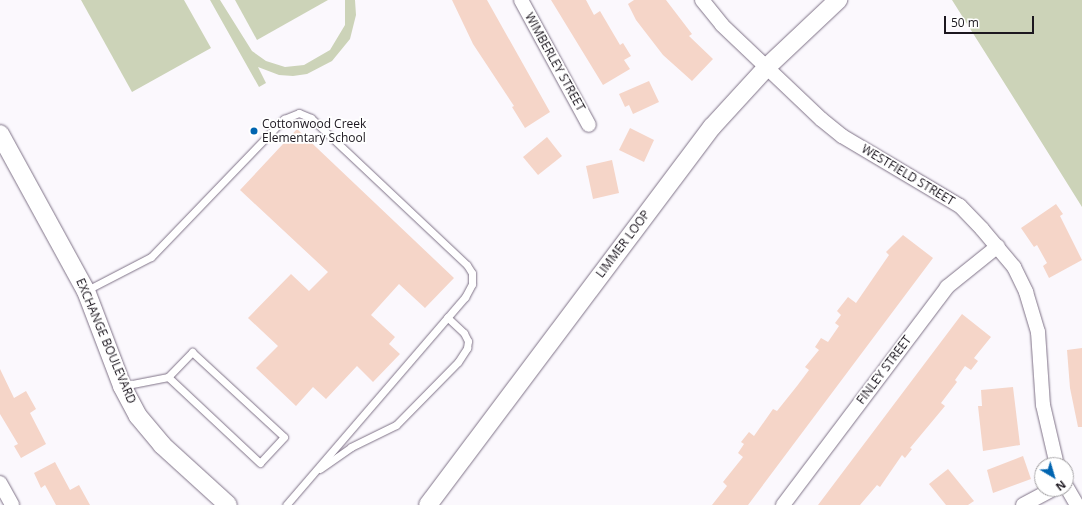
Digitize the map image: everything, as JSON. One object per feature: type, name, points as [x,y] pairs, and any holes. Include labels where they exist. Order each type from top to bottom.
[{"type":"street","name":"WIMBERLEY STREET","points":[[521,0],[589,125]]},
{"type":"street","name":"WESTFIELD STREET","points":[[702,0],[722,25],[821,119],[842,136],[960,206],[998,246],[1014,267],[1034,314],[1038,332],[1043,405],[1055,457]]},
{"type":"street","name":"LIMMER LOOP","points":[[428,505],[712,126],[767,67],[838,0]]},
{"type":"street","name":"EXCHANGE BOULEVARD","points":[[0,134],[86,291],[122,386],[138,416],[162,445],[228,505]]},
{"type":"street","name":"FINLEY STREET","points":[[783,505],[947,287],[998,246]]},
{"type":"street","points":[[0,483],[12,505]]},
{"type":"street","points":[[1023,505],[1038,497]]},
{"type":"lane","points":[[86,291],[151,258],[284,119],[299,113],[311,118],[467,265],[472,273],[472,284],[447,316],[286,505]]},
{"type":"lane","points":[[314,472],[352,447],[396,426],[458,362],[467,348],[468,341],[464,333],[447,316]]},
{"type":"lane","points":[[122,386],[168,377],[192,352],[284,437],[260,463],[168,377]]},
{"type":"green space","points":[[81,0],[184,0],[211,48],[132,92]]},
{"type":"green space","points":[[210,0],[220,0],[252,51],[266,61],[285,67],[304,65],[330,50],[345,25],[345,0],[355,0],[356,15],[350,39],[332,61],[307,74],[293,76],[279,75],[258,67],[266,83],[259,87]]},
{"type":"green space","points":[[235,0],[328,0],[257,40]]},
{"type":"green space","points":[[952,0],[1082,0],[1082,207],[1010,92]]},
{"type":"building","points":[[452,0],[487,0],[550,112],[525,128],[512,107],[514,106],[473,44]]},
{"type":"building","points":[[551,0],[586,0],[594,15],[600,11],[620,45],[623,43],[631,56],[624,60],[630,69],[603,85]]},
{"type":"building","points":[[634,0],[666,0],[692,34],[689,36],[713,59],[692,81],[663,55],[636,20],[628,4]]},
{"type":"building","points":[[649,81],[659,102],[633,114],[629,105],[625,107],[619,94]]},
{"type":"building","points":[[630,128],[654,140],[644,162],[619,150]]},
{"type":"building","points":[[297,129],[454,278],[425,308],[399,284],[371,315],[395,337],[389,344],[400,354],[373,382],[357,366],[326,399],[313,387],[296,406],[256,368],[278,346],[248,318],[291,274],[309,291],[328,272],[240,190]]},
{"type":"building","points":[[547,137],[562,156],[538,175],[523,157]]},
{"type":"building","points":[[612,160],[619,193],[593,199],[586,166]]},
{"type":"building","points":[[1056,204],[1063,214],[1060,216],[1082,260],[1049,278],[1043,266],[1047,263],[1037,245],[1034,247],[1021,228]]},
{"type":"building","points":[[903,235],[933,258],[748,505],[712,505],[727,486],[723,482],[743,457],[738,453],[744,444],[741,442],[749,432],[754,436],[773,409],[777,411],[797,386],[809,370],[805,367],[819,350],[815,347],[821,338],[828,342],[839,326],[835,323],[841,315],[837,311],[848,297],[856,303],[889,255],[886,252]]},
{"type":"building","points":[[962,314],[991,337],[974,358],[978,361],[971,370],[965,366],[955,380],[957,382],[941,403],[945,406],[910,448],[912,449],[905,458],[902,455],[880,487],[877,485],[860,505],[818,505]]},
{"type":"building","points":[[1082,348],[1082,427],[1078,427],[1070,388],[1067,350]]},
{"type":"building","points":[[0,369],[14,398],[26,391],[36,409],[30,413],[46,444],[21,458],[14,446],[18,444],[0,414]]},
{"type":"building","points":[[1013,387],[1020,445],[983,451],[978,406],[982,406],[981,390]]},
{"type":"building","points":[[1023,456],[1031,479],[993,493],[987,470]]},
{"type":"building","points":[[55,462],[70,490],[79,485],[90,505],[56,505],[45,485],[41,488],[34,473]]},
{"type":"building","points":[[948,469],[974,501],[968,505],[946,505],[929,484]]},
{"type":"place","name":"Cottonwood Creek Elementary School","points":[[254,131]]}]
